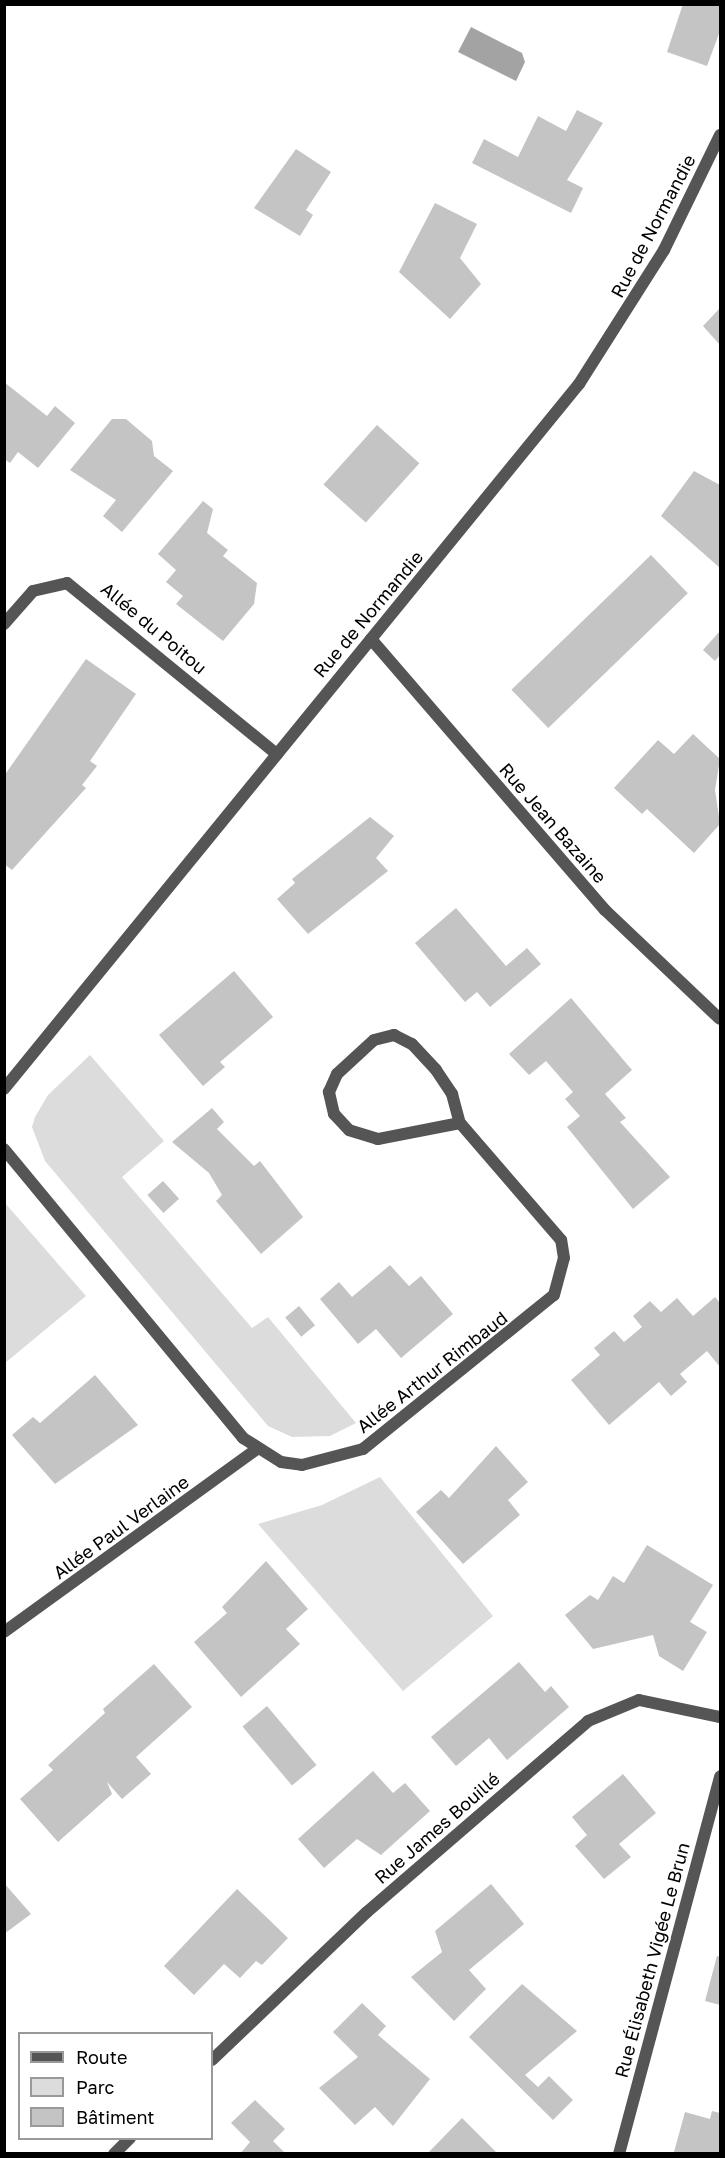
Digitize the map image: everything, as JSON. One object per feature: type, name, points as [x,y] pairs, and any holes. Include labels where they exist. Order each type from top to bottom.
[{"type":"street","name":"Rue de Normandie","points":[[4,1089],[579,384],[664,250],[720,135]]},
{"type":"street","name":"Allée du Poitou","points":[[4,624],[33,591],[67,583],[277,754]]},
{"type":"street","name":"Rue Jean Bazaine","points":[[370,639],[604,910],[720,1018]]},
{"type":"street","name":"Allée Arthur Rimbaud","points":[[257,1449],[302,1465],[363,1449],[554,1294],[564,1258],[561,1240],[460,1123],[452,1094],[436,1070],[412,1044],[394,1035],[374,1040],[353,1057],[329,1092],[334,1114],[349,1130],[378,1139],[460,1123]]},
{"type":"street","points":[[4,1149],[257,1449]]},
{"type":"street","name":"Allée Paul Verlaine","points":[[4,1632],[257,1449]]},
{"type":"street","name":"Rue James Bouillé","points":[[213,2059],[366,1912],[588,1722],[639,1700],[720,1717]]},
{"type":"street","name":"Rue Élisabeth Vigée Le Brun","points":[[619,2154],[720,1776]]},
{"type":"street","points":[[114,2154],[129,2140]]},
{"type":"green space","points":[[90,1055],[164,1141],[122,1177],[252,1328],[268,1317],[356,1423],[330,1436],[292,1437],[268,1426],[45,1161],[32,1127],[35,1117],[48,1095]]},
{"type":"green space","points":[[4,1203],[86,1296],[5,1363]]},
{"type":"green space","points":[[380,1477],[493,1616],[403,1691],[258,1524],[322,1505]]},
{"type":"shaded area","points":[[471,27],[522,53],[525,62],[516,81],[458,52]]},
{"type":"building","points":[[683,4],[720,4],[720,31],[707,66],[667,52]]},
{"type":"building","points":[[577,110],[603,123],[567,180],[583,188],[571,213],[472,163],[484,139],[518,157],[538,116],[566,131]]},
{"type":"building","points":[[296,149],[331,172],[306,210],[313,215],[300,236],[254,208]]},
{"type":"building","points":[[435,203],[477,224],[460,258],[481,284],[450,319],[399,272]]},
{"type":"building","points":[[720,308],[720,345],[703,326]]},
{"type":"building","points":[[4,382],[47,416],[55,406],[75,423],[38,468],[18,452],[10,463],[4,459]]},
{"type":"building","points":[[112,419],[126,419],[152,441],[154,456],[173,471],[122,532],[103,516],[116,500],[70,470]]},
{"type":"building","points":[[377,425],[419,463],[366,523],[323,484]]},
{"type":"building","points":[[694,471],[720,485],[720,568],[661,516]]},
{"type":"building","points":[[203,501],[213,509],[207,533],[228,550],[223,556],[257,583],[254,604],[223,641],[176,604],[183,596],[166,582],[176,570],[158,554]]},
{"type":"building","points":[[651,555],[688,593],[548,728],[511,690]]},
{"type":"building","points":[[720,631],[720,655],[715,661],[703,650]]},
{"type":"building","points":[[86,659],[136,694],[90,761],[97,766],[82,785],[86,788],[12,870],[4,864],[4,776]]},
{"type":"building","points":[[693,734],[720,759],[715,790],[720,824],[694,853],[647,809],[642,814],[614,788],[658,740],[674,754]]},
{"type":"building","points":[[370,817],[394,836],[376,858],[388,871],[308,934],[277,899],[295,883],[292,879]]},
{"type":"building","points":[[456,908],[506,966],[527,948],[541,964],[490,1007],[477,992],[465,1002],[415,943]]},
{"type":"building","points":[[234,971],[273,1017],[220,1062],[225,1067],[203,1086],[159,1035]]},
{"type":"building","points":[[571,998],[632,1070],[605,1094],[626,1118],[620,1122],[670,1177],[633,1209],[567,1127],[580,1116],[565,1099],[573,1092],[546,1061],[529,1075],[509,1054]]},
{"type":"building","points":[[212,1108],[224,1122],[217,1129],[254,1166],[260,1161],[303,1217],[261,1254],[216,1201],[222,1195],[209,1173],[172,1142]]},
{"type":"building","points":[[163,1181],[179,1199],[163,1213],[147,1195]]},
{"type":"building","points":[[390,1265],[409,1286],[421,1276],[453,1314],[401,1358],[376,1329],[358,1344],[320,1299],[339,1282],[352,1297]]},
{"type":"building","points":[[715,1297],[720,1303],[720,1367],[707,1351],[680,1374],[687,1382],[671,1396],[659,1382],[609,1425],[571,1380],[600,1355],[594,1348],[614,1331],[624,1342],[642,1327],[633,1316],[650,1301],[661,1312],[677,1298],[693,1316]]},
{"type":"building","points":[[299,1306],[315,1325],[301,1337],[285,1318]]},
{"type":"building","points":[[95,1375],[138,1425],[55,1484],[12,1435],[33,1417],[40,1423]]},
{"type":"building","points":[[496,1446],[528,1482],[508,1500],[520,1515],[463,1564],[416,1512],[441,1490],[449,1498]]},
{"type":"building","points":[[647,1545],[713,1585],[690,1622],[707,1632],[683,1671],[659,1656],[653,1635],[593,1649],[565,1615],[590,1595],[598,1600],[613,1576],[624,1583]]},
{"type":"building","points":[[266,1561],[308,1609],[286,1629],[300,1644],[241,1697],[194,1642],[227,1613],[222,1607]]},
{"type":"building","points":[[519,1662],[545,1692],[551,1686],[569,1707],[507,1760],[489,1738],[456,1766],[431,1737]]},
{"type":"building","points":[[154,1664],[192,1707],[136,1757],[151,1774],[122,1799],[107,1782],[112,1794],[58,1842],[20,1799],[53,1770],[48,1765],[105,1713],[103,1709]]},
{"type":"building","points":[[267,1706],[316,1765],[292,1786],[242,1727]]},
{"type":"building","points":[[373,1771],[393,1793],[405,1783],[430,1811],[381,1855],[357,1839],[324,1868],[298,1839]]},
{"type":"building","points":[[623,1774],[656,1813],[619,1844],[631,1857],[604,1879],[575,1846],[587,1835],[572,1817]]},
{"type":"building","points":[[4,1883],[31,1914],[4,1934]]},
{"type":"building","points":[[491,1884],[524,1924],[469,1970],[486,1989],[454,2021],[411,1977],[442,1952],[435,1931]]},
{"type":"building","points":[[237,1889],[288,1938],[262,1965],[256,1961],[240,1978],[224,1964],[194,1995],[164,1966]]},
{"type":"building","points":[[717,1956],[720,1957],[720,2005],[705,2001]]},
{"type":"building","points":[[522,1984],[577,2031],[525,2075],[538,2087],[549,2076],[573,2100],[553,2120],[469,2037]]},
{"type":"building","points":[[362,2003],[386,2026],[378,2035],[430,2079],[393,2126],[375,2107],[355,2125],[319,2088],[358,2057],[333,2032]]},
{"type":"building","points":[[255,2100],[285,2129],[273,2141],[286,2154],[240,2154],[250,2142],[231,2123]]},
{"type":"building","points":[[712,2111],[720,2113],[720,2154],[674,2152],[685,2112],[710,2119]]},
{"type":"building","points":[[462,2118],[498,2154],[427,2154]]}]
